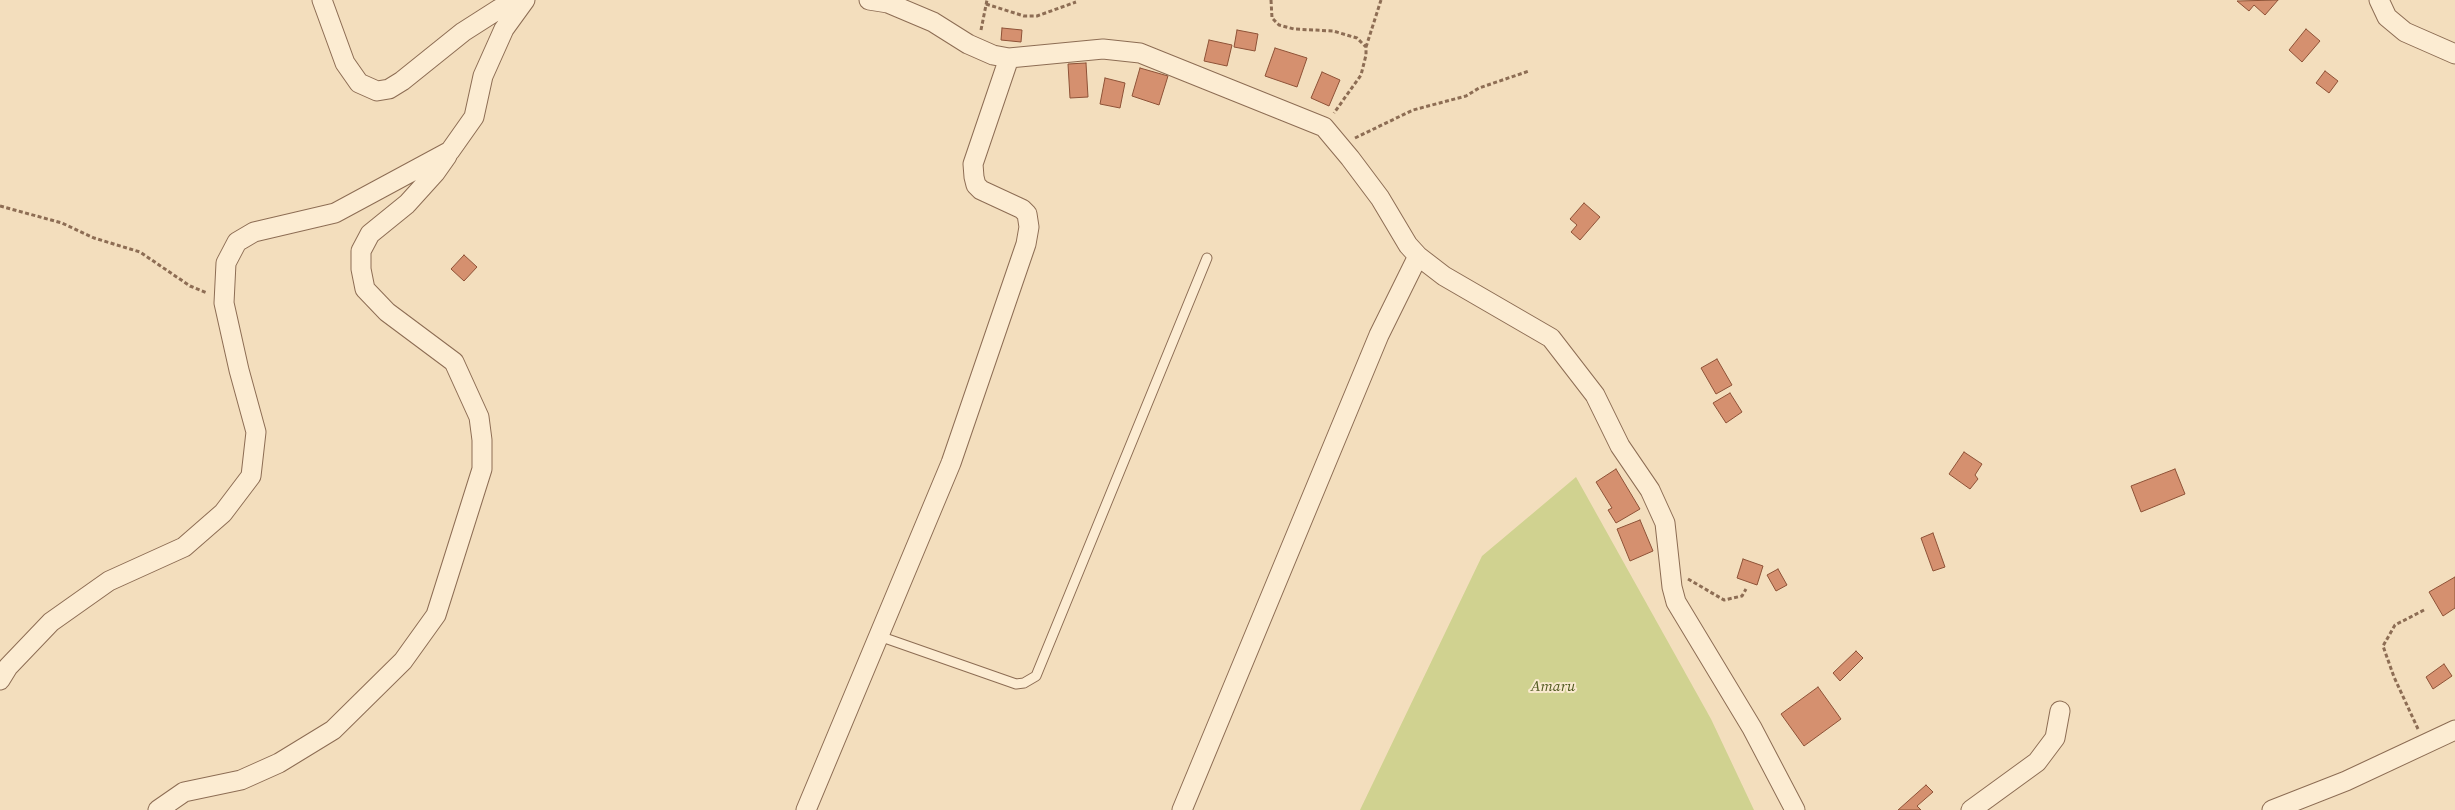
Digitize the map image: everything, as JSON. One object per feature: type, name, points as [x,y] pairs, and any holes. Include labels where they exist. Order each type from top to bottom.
[{"type":"street","points":[[322,0],[345,63],[360,83],[377,91],[389,89],[402,81],[463,32],[518,0]]},
{"type":"street","points":[[158,810],[184,792],[241,780],[279,763],[333,730],[402,661],[436,614],[482,469],[482,440],[479,417],[454,362],[387,312],[365,289],[361,269],[361,251],[370,234],[407,204],[435,173],[474,117],[483,76],[504,29],[525,0]]},
{"type":"street","points":[[868,0],[888,4],[933,22],[977,48],[993,55],[1009,58],[1103,49],[1140,53],[1324,127],[1340,144],[1380,198],[1408,245],[1418,256],[1444,276],[1551,338],[1595,395],[1620,446],[1650,490],[1665,523],[1672,587],[1676,602],[1752,728],[1796,810]]},
{"type":"street","points":[[2379,0],[2387,17],[2405,32],[2455,54]]},
{"type":"street","points":[[806,810],[951,463],[1026,244],[1029,227],[1026,214],[1022,209],[981,190],[976,185],[974,177],[973,164],[1009,58]]},
{"type":"street","points":[[0,680],[8,667],[51,622],[109,581],[184,547],[223,513],[251,476],[256,432],[239,370],[224,303],[226,263],[237,242],[254,232],[335,213],[450,151]]},
{"type":"street","points":[[1182,810],[1380,335],[1418,256]]},
{"type":"street","points":[[1971,810],[2037,762],[2056,738],[2060,711]]},
{"type":"street","points":[[2272,810],[2346,781],[2455,730]]},
{"type":"lane","points":[[879,636],[1016,684],[1024,683],[1036,676],[1207,258]]},
{"type":"path","points":[[1271,0],[1272,18],[1279,25],[1294,29],[1333,31],[1357,38],[1366,47]]},
{"type":"path","points":[[1324,127],[1361,75],[1366,47],[1380,0]]},
{"type":"path","points":[[977,48],[986,2],[1024,16],[1037,16],[1076,2]]},
{"type":"path","points":[[1340,144],[1414,110],[1466,96],[1479,88],[1529,72]]},
{"type":"path","points":[[0,206],[62,223],[94,238],[140,252],[190,286],[224,303]]},
{"type":"path","points":[[1671,568],[1724,600],[1742,596],[1746,589]]},
{"type":"path","points":[[2426,609],[2395,625],[2383,646],[2394,678],[2426,743]]},
{"type":"green space","name":"Amaru","points":[[1576,477],[1711,719],[1754,810],[1360,810],[1482,556]]},
{"type":"building","points":[[2278,0],[2265,15],[2254,5],[2249,11],[2237,1]]},
{"type":"building","points":[[1002,28],[1022,30],[1021,42],[1001,40]]},
{"type":"building","points":[[2306,29],[2320,41],[2302,62],[2289,50]]},
{"type":"building","points":[[1237,30],[1258,34],[1255,51],[1234,47]]},
{"type":"building","points":[[1209,40],[1232,45],[1227,66],[1204,61]]},
{"type":"building","points":[[1275,48],[1307,58],[1297,87],[1265,76]]},
{"type":"building","points":[[1086,63],[1088,97],[1070,98],[1068,64]]},
{"type":"building","points":[[1140,68],[1168,76],[1159,105],[1132,96]]},
{"type":"building","points":[[2325,71],[2338,81],[2329,93],[2316,83]]},
{"type":"building","points":[[1322,72],[1340,80],[1329,106],[1311,98]]},
{"type":"building","points":[[1105,78],[1125,83],[1120,108],[1100,104]]},
{"type":"building","points":[[1584,203],[1600,217],[1580,240],[1571,232],[1577,225],[1570,219]]},
{"type":"building","points":[[464,255],[477,267],[464,281],[451,269]]},
{"type":"building","points":[[1717,359],[1732,385],[1716,394],[1701,368]]},
{"type":"building","points":[[1730,393],[1742,412],[1726,423],[1713,403]]},
{"type":"building","points":[[1964,452],[1982,464],[1975,475],[1978,479],[1970,489],[1949,474]]},
{"type":"building","points":[[1616,469],[1640,509],[1616,523],[1608,510],[1612,508],[1596,482]]},
{"type":"building","points":[[2175,469],[2185,494],[2141,512],[2131,486]]},
{"type":"building","points":[[1640,520],[1653,551],[1630,561],[1617,529]]},
{"type":"building","points":[[1933,533],[1945,567],[1933,571],[1921,538]]},
{"type":"building","points":[[1743,559],[1763,566],[1757,585],[1737,578]]},
{"type":"building","points":[[1778,569],[1787,585],[1776,591],[1767,575]]},
{"type":"building","points":[[2455,577],[2455,608],[2443,616],[2429,592]]},
{"type":"building","points":[[1856,651],[1863,658],[1840,681],[1833,673]]},
{"type":"building","points":[[2444,664],[2452,676],[2433,689],[2426,677]]},
{"type":"building","points":[[1818,687],[1841,719],[1804,746],[1781,714]]},
{"type":"building","points":[[1926,785],[1933,792],[1917,806],[1921,810],[1898,810]]}]
